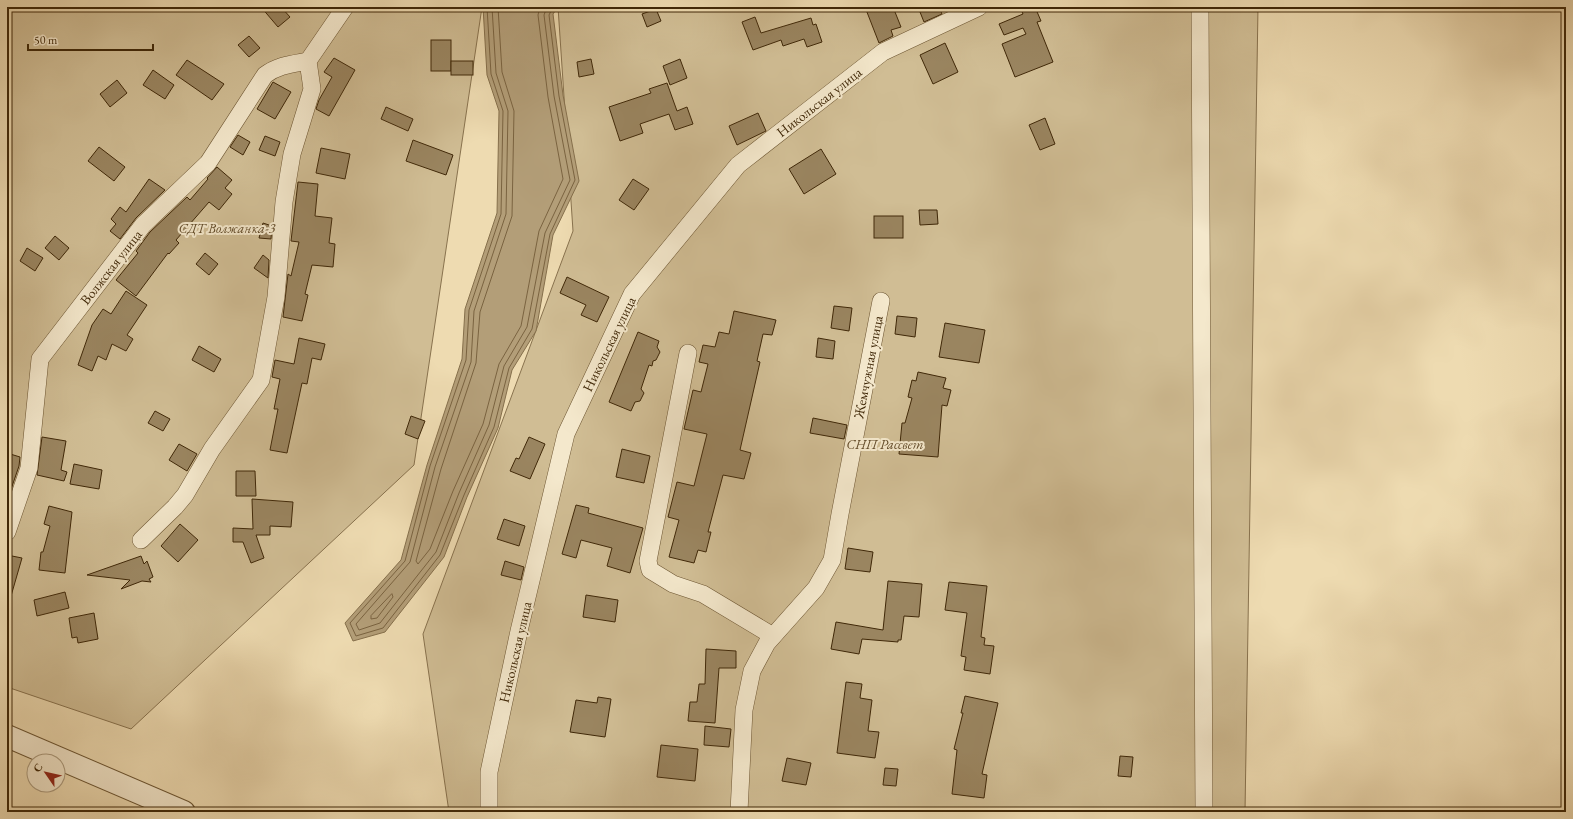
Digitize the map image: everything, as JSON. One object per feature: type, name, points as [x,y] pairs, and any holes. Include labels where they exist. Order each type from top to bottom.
[{"type":"street","points":[[141,540],[175,507],[185,495],[212,449],[261,380],[276,297],[284,202],[292,154],[312,89],[308,61],[345,7]]},
{"type":"street","name":"Никольская улица","points":[[489,812],[489,772],[566,434],[632,294],[738,165],[883,52],[979,7]]},
{"type":"street","points":[[1200,7],[1204,812]]},
{"type":"street","name":"Волжская улица","points":[[7,532],[29,468],[40,359],[143,225],[208,163],[265,75],[273,69],[282,66],[308,61]]},
{"type":"street","name":"Жемчужная улица","points":[[739,812],[745,702],[752,671],[767,642],[816,588],[832,560],[881,301]]},
{"type":"street","points":[[688,353],[648,561],[650,570],[673,584],[704,594],[773,636]]},
{"type":"street","points":[[7,736],[184,812]]},
{"type":"green space","name":"СДТ Волжанка-3","points":[[7,7],[482,7],[414,465],[131,729],[7,687]]},
{"type":"green space","name":"СНП Рассвет","points":[[558,7],[1258,7],[1245,812],[449,812],[423,634],[573,231]]},
{"type":"water","points":[[483,7],[558,7],[553,14],[563,95],[579,181],[553,235],[536,331],[512,370],[498,428],[467,497],[444,557],[385,632],[353,641],[345,623],[401,560],[427,465],[462,359],[465,309],[497,213],[499,111],[487,75]]},
{"type":"building","points":[[261,7],[281,7],[290,17],[278,27]]},
{"type":"building","points":[[865,7],[893,7],[901,27],[891,30],[893,36],[879,43]]},
{"type":"building","points":[[918,7],[939,7],[942,14],[924,22]]},
{"type":"building","points":[[1020,7],[1035,7],[1041,21],[1037,22],[1053,62],[1015,77],[1002,44],[1026,34],[1023,28],[1004,35],[999,24],[1023,14]]},
{"type":"building","points":[[656,9],[661,21],[647,27],[642,14]]},
{"type":"building","points":[[755,17],[761,33],[811,18],[813,25],[816,24],[822,42],[807,47],[804,39],[783,46],[781,40],[753,50],[742,22]]},
{"type":"building","points":[[249,36],[260,48],[249,57],[238,45]]},
{"type":"building","points":[[431,40],[451,40],[451,71],[431,71]]},
{"type":"building","points":[[945,43],[958,72],[933,84],[920,55]]},
{"type":"building","points":[[334,58],[355,70],[329,116],[316,109],[319,100],[332,77],[324,72]]},
{"type":"building","points":[[591,59],[594,74],[579,77],[577,62]]},
{"type":"building","points":[[680,59],[687,78],[670,85],[663,66]]},
{"type":"building","points":[[187,60],[224,84],[212,100],[176,75]]},
{"type":"building","points":[[451,61],[473,61],[473,75],[451,75]]},
{"type":"building","points":[[153,70],[174,85],[165,99],[143,85]]},
{"type":"building","points":[[117,80],[127,93],[110,107],[100,94]]},
{"type":"building","points":[[273,82],[291,92],[275,119],[257,109]]},
{"type":"building","points":[[667,83],[677,111],[687,107],[693,124],[675,130],[669,114],[640,124],[643,133],[620,141],[609,107],[651,93],[649,89]]},
{"type":"building","points":[[386,107],[413,119],[408,131],[381,119]]},
{"type":"building","points":[[758,113],[766,131],[737,145],[729,126]]},
{"type":"building","points":[[1045,118],[1055,144],[1040,150],[1029,125]]},
{"type":"building","points":[[238,135],[250,142],[243,155],[230,147]]},
{"type":"building","points":[[265,136],[280,142],[275,156],[259,150]]},
{"type":"building","points":[[413,140],[453,155],[446,175],[406,161]]},
{"type":"building","points":[[99,147],[125,167],[114,181],[88,161]]},
{"type":"building","points":[[321,148],[350,154],[345,179],[316,173]]},
{"type":"building","points":[[821,149],[836,174],[804,194],[789,169]]},
{"type":"building","points":[[217,167],[232,180],[225,188],[232,194],[219,210],[209,202],[176,240],[179,243],[169,254],[168,253],[136,296],[116,280],[138,253],[136,251],[150,232],[187,197],[190,200]]},
{"type":"building","points":[[149,179],[165,190],[136,218],[120,239],[110,231],[116,224],[111,219],[120,207],[126,212]]},
{"type":"building","points":[[633,179],[649,189],[634,210],[619,200]]},
{"type":"building","points":[[298,182],[318,184],[315,216],[332,218],[329,243],[335,244],[333,267],[312,265],[305,294],[308,295],[302,321],[283,317],[288,274],[291,276],[299,242],[291,241]]},
{"type":"building","points":[[919,210],[937,210],[938,224],[920,225]]},
{"type":"building","points":[[874,216],[903,216],[903,238],[874,238]]},
{"type":"building","points":[[263,223],[272,226],[271,239],[259,238]]},
{"type":"building","points":[[55,236],[69,248],[59,260],[45,248]]},
{"type":"building","points":[[27,248],[43,258],[35,271],[20,261]]},
{"type":"building","points":[[205,253],[218,264],[209,275],[196,264]]},
{"type":"building","points":[[263,255],[269,260],[268,278],[254,268]]},
{"type":"building","points":[[567,277],[609,297],[597,322],[581,315],[586,305],[560,293]]},
{"type":"building","points":[[126,291],[147,305],[127,335],[133,339],[126,351],[112,344],[106,360],[98,356],[92,371],[78,365],[92,325],[103,309],[111,314]]},
{"type":"building","points":[[834,306],[852,308],[849,331],[831,328]]},
{"type":"building","points":[[734,311],[776,320],[772,335],[763,334],[757,361],[760,362],[740,450],[751,453],[744,479],[723,475],[708,532],[711,532],[706,552],[698,550],[694,563],[669,557],[679,520],[668,517],[677,482],[694,486],[707,434],[684,429],[693,390],[701,392],[708,364],[699,362],[703,345],[715,347],[719,332],[729,334]]},
{"type":"building","points":[[897,316],[917,318],[915,337],[895,334]]},
{"type":"building","points":[[945,323],[985,330],[979,363],[939,357]]},
{"type":"building","points":[[638,332],[659,341],[657,347],[660,352],[656,360],[653,361],[652,366],[649,365],[641,389],[644,393],[640,401],[635,402],[631,411],[609,402]]},
{"type":"building","points":[[299,338],[325,344],[321,360],[312,358],[307,384],[302,383],[287,453],[270,450],[278,409],[274,409],[280,379],[272,377],[275,360],[294,364]]},
{"type":"building","points":[[818,338],[835,341],[833,359],[816,357]]},
{"type":"building","points":[[199,346],[221,359],[214,372],[192,360]]},
{"type":"building","points":[[918,372],[946,378],[943,388],[951,390],[947,406],[942,405],[938,457],[899,454],[902,423],[905,423],[912,398],[908,397],[912,380],[916,381]]},
{"type":"building","points":[[155,411],[170,419],[163,431],[148,423]]},
{"type":"building","points":[[411,416],[425,421],[418,439],[405,434]]},
{"type":"building","points":[[813,418],[847,425],[844,439],[810,433]]},
{"type":"building","points":[[42,437],[66,441],[61,470],[67,472],[64,481],[37,475]]},
{"type":"building","points":[[529,437],[545,444],[530,479],[510,471],[516,458],[519,459]]},
{"type":"building","points":[[179,444],[197,454],[187,471],[169,460]]},
{"type":"building","points":[[622,449],[650,456],[644,483],[616,477]]},
{"type":"building","points":[[7,453],[20,457],[19,466],[7,501]]},
{"type":"building","points":[[74,464],[102,470],[99,489],[70,484]]},
{"type":"building","points":[[236,471],[255,471],[256,496],[236,496]]},
{"type":"building","points":[[252,499],[293,502],[291,527],[270,526],[270,535],[256,535],[264,558],[251,563],[243,542],[233,542],[233,528],[253,529]]},
{"type":"building","points":[[576,505],[589,508],[588,513],[643,528],[630,573],[607,566],[612,548],[581,540],[576,558],[562,554]]},
{"type":"building","points":[[49,506],[72,512],[65,573],[39,570],[41,552],[43,552],[50,526],[44,524]]},
{"type":"building","points":[[504,519],[525,526],[519,546],[497,539]]},
{"type":"building","points":[[180,524],[198,540],[178,562],[161,546]]},
{"type":"building","points":[[848,548],[873,552],[870,572],[845,569]]},
{"type":"building","points":[[7,555],[22,558],[11,596],[7,596]]},
{"type":"building","points":[[141,556],[144,564],[147,561],[153,577],[149,579],[151,582],[142,581],[121,589],[130,580],[87,575]]},
{"type":"building","points":[[505,561],[524,567],[521,580],[501,575]]},
{"type":"building","points":[[888,581],[922,584],[919,617],[904,616],[901,640],[898,640],[898,642],[862,639],[859,654],[831,649],[836,622],[883,630]]},
{"type":"building","points":[[949,582],[987,586],[981,637],[985,638],[984,645],[994,646],[990,674],[964,670],[966,657],[961,656],[967,613],[945,610]]},
{"type":"building","points":[[65,592],[69,608],[37,616],[34,600]]},
{"type":"building","points":[[586,595],[618,600],[615,622],[583,617]]},
{"type":"building","points":[[94,613],[98,639],[78,643],[77,637],[72,638],[69,618]]},
{"type":"building","points":[[706,649],[736,651],[736,668],[719,668],[715,723],[688,721],[690,702],[697,702],[699,684],[705,684]]},
{"type":"building","points":[[846,682],[862,684],[860,698],[872,700],[868,731],[879,732],[875,758],[837,753]]},
{"type":"building","points":[[965,696],[998,703],[982,774],[987,775],[984,798],[952,794],[957,750],[954,749],[963,713],[961,713]]},
{"type":"building","points":[[598,697],[611,699],[605,737],[570,732],[576,700],[597,703]]},
{"type":"building","points":[[705,726],[731,729],[729,747],[704,745]]},
{"type":"building","points":[[661,745],[698,749],[695,781],[657,777]]},
{"type":"building","points":[[1120,756],[1133,757],[1131,777],[1118,776]]},
{"type":"building","points":[[787,758],[811,763],[806,785],[782,781]]},
{"type":"building","points":[[885,768],[898,769],[896,786],[883,785]]}]
